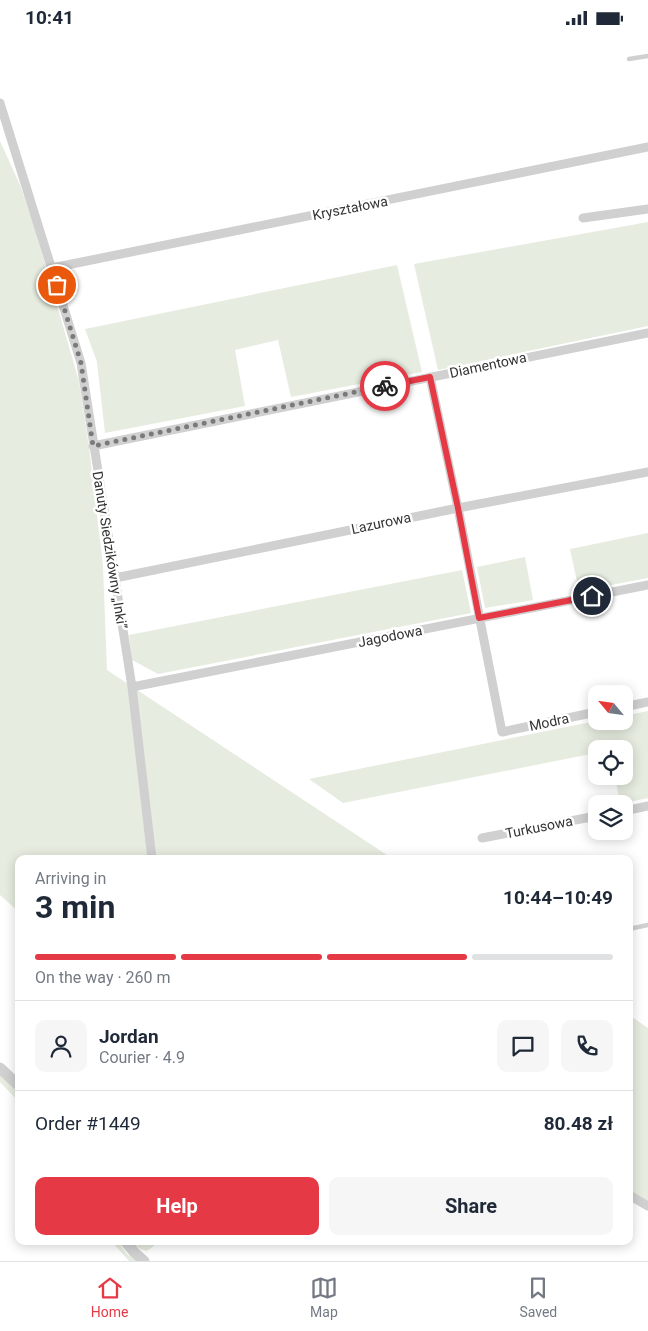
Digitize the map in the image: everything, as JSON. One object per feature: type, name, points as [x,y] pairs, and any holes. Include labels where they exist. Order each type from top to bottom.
[{"type":"street","name":"Danuty Siedzikówny „Inki”","points":[[0,103],[81,363],[132,687],[152,855]]},
{"type":"street","name":"Kryształowa","points":[[52,268],[648,147]]},
{"type":"street","points":[[583,218],[648,209]]},
{"type":"street","name":"Diamentowa","points":[[93,446],[648,333]]},
{"type":"street","points":[[430,377],[479,618]]},
{"type":"street","name":"Lazurowa","points":[[115,578],[458,508],[648,472]]},
{"type":"street","name":"Jagodowa","points":[[132,687],[648,585]]},
{"type":"street","name":"Modra","points":[[479,618],[502,732],[588,714]]},
{"type":"street","points":[[633,705],[648,701]]},
{"type":"street","points":[[633,809],[648,806]]},
{"type":"street","name":"Turkusowa","points":[[482,839],[588,818]]},
{"type":"street","points":[[0,1067],[15,1083]]},
{"type":"street","points":[[633,1197],[648,1206]]},
{"type":"street","points":[[128,1245],[144,1261]]},
{"type":"lane","points":[[629,59],[648,56]]},
{"type":"lane","points":[[633,928],[648,925]]},
{"type":"shaded area","points":[[0,141],[20,185],[32,219],[79,381],[103,566],[107,670],[387,855],[15,855],[15,908],[0,895]]},
{"type":"shaded area","points":[[648,222],[648,326],[438,370],[414,264]]},
{"type":"shaded area","points":[[397,265],[422,372],[291,397],[278,340],[235,350],[245,406],[105,433],[97,362],[85,329]]},
{"type":"shaded area","points":[[648,533],[648,578],[579,591],[570,549]]},
{"type":"shaded area","points":[[525,557],[533,600],[485,608],[477,567]]},
{"type":"shaded area","points":[[462,570],[471,613],[158,674],[132,660],[129,635]]},
{"type":"shaded area","points":[[648,711],[648,798],[633,801],[633,795],[618,795],[617,785],[633,785],[633,740],[588,740],[588,755],[343,803],[309,779],[588,723],[588,730],[633,730],[633,714]]},
{"type":"shaded area","points":[[633,1018],[648,1028],[648,1205],[633,1196]]},
{"type":"shaded area","points":[[0,1075],[15,1090],[15,1098],[0,1082]]},
{"type":"shaded area","points":[[115,1245],[120,1245],[136,1261],[129,1261]]},
{"type":"shaded area","points":[[136,1245],[155,1245],[147,1251]]},
{"type":"way so far","points":[[57,285],[81,363],[93,446],[385,386]]},
{"type":"route","points":[[385,386],[430,377],[479,618],[592,596]]}]
